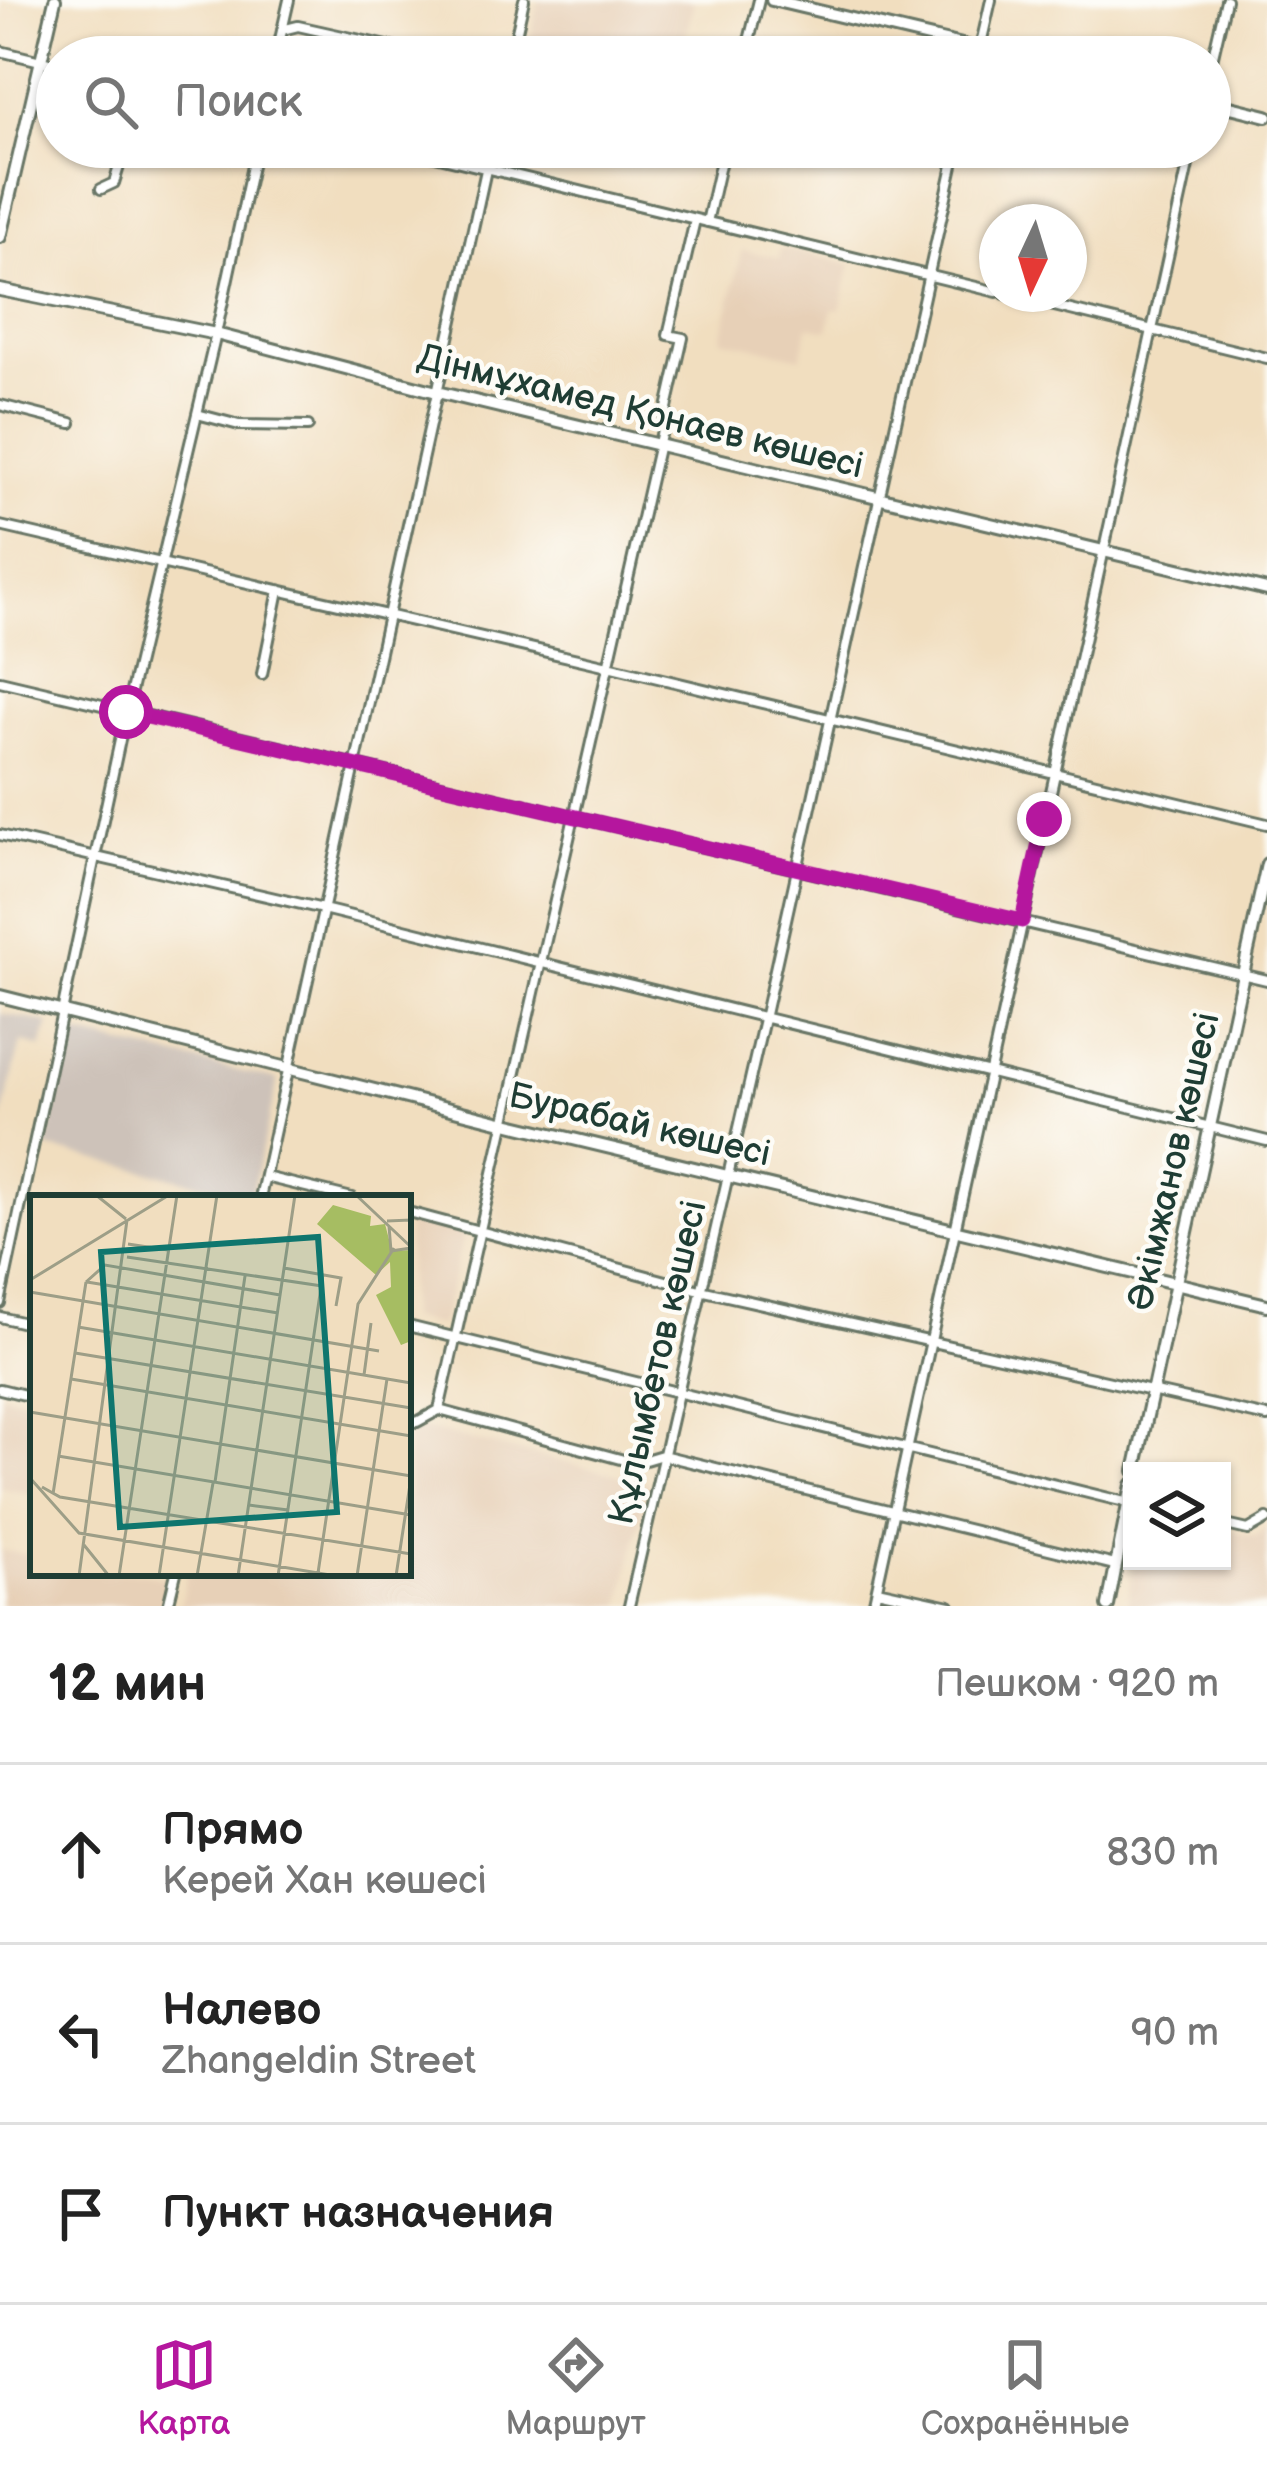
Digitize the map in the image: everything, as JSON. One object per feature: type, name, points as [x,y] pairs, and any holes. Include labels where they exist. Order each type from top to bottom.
[{"type":"street","points":[[46,36],[55,0]]},
{"type":"street","points":[[281,36],[289,0]]},
{"type":"street","points":[[516,36],[524,0]]},
{"type":"street","points":[[751,36],[759,0]]},
{"type":"street","points":[[772,0],[913,36]]},
{"type":"street","points":[[983,36],[991,0]]},
{"type":"street","points":[[1218,36],[1226,0]]},
{"type":"street","points":[[282,30],[298,26],[343,36]]},
{"type":"street","points":[[0,51],[36,60]]},
{"type":"street","points":[[0,237],[36,79]]},
{"type":"street","points":[[1231,107],[1267,116]]},
{"type":"street","points":[[101,189],[114,183],[119,168]]},
{"type":"street","points":[[0,1303],[126,712],[252,168]]},
{"type":"street","points":[[482,168],[979,288]]},
{"type":"street","points":[[706,222],[719,168]]},
{"type":"street","name":"Құлымбетов көшесі","points":[[628,1606],[952,168]]},
{"type":"street","points":[[873,1606],[1187,168]]},
{"type":"street","points":[[261,1195],[486,169]]},
{"type":"street","points":[[439,1410],[683,338],[668,334],[695,220]]},
{"type":"street","name":"Дінмұхамед Қонаев көшесі","points":[[0,290],[216,334],[437,392],[1267,590]]},
{"type":"street","points":[[1078,312],[1267,358]]},
{"type":"street","points":[[0,405],[71,423]]},
{"type":"street","points":[[197,414],[239,425],[308,426]]},
{"type":"street","points":[[0,526],[1267,824]]},
{"type":"street","points":[[262,674],[279,590]]},
{"type":"street","points":[[0,681],[1267,980]]},
{"type":"street","points":[[0,835],[323,909],[1267,1141]]},
{"type":"street","name":"Әкімжанов көшесі","points":[[1137,1462],[1267,864]]},
{"type":"street","name":"Бурабай көшесі","points":[[0,996],[1267,1305]]},
{"type":"street","points":[[265,1177],[340,1195]]},
{"type":"street","points":[[411,1213],[700,1290],[1267,1418]]},
{"type":"street","points":[[0,1317],[30,1324]]},
{"type":"street","points":[[411,1327],[1123,1501]]},
{"type":"street","points":[[0,1389],[30,1396]]},
{"type":"street","points":[[411,1421],[439,1410],[635,1463],[662,1455],[1115,1565]]},
{"type":"street","points":[[1231,1526],[1248,1530],[1267,1519]]},
{"type":"street","points":[[1108,1606],[1123,1532]]},
{"type":"street","points":[[169,1606],[175,1576]]},
{"type":"street","points":[[877,1590],[950,1606]]},
{"type":"shaded area","points":[[539,0],[694,0],[686,36],[531,36]]},
{"type":"shaded area","points":[[781,248],[851,264],[840,310],[833,309],[828,330],[808,326],[801,357],[722,339],[742,250],[779,258]]},
{"type":"shaded area","points":[[0,1013],[49,1023],[42,1048],[21,1042],[0,1128]]},
{"type":"shaded area","points":[[72,1033],[278,1080],[251,1195],[46,1148]]},
{"type":"shaded area","points":[[411,1219],[464,1232],[441,1326],[411,1319]]},
{"type":"shaded area","points":[[0,1393],[30,1400],[30,1493],[0,1491]]},
{"type":"shaded area","points":[[411,1426],[648,1482],[621,1606],[180,1606],[186,1576],[411,1576]]},
{"type":"shaded area","points":[[1267,1527],[1267,1606],[1127,1606],[1133,1570],[1231,1570],[1231,1530],[1255,1536]]},
{"type":"shaded area","points":[[0,1550],[30,1555],[30,1576],[166,1579],[161,1606],[0,1606]]},
{"type":"route","points":[[126,712],[1022,921],[1044,819]]}]
